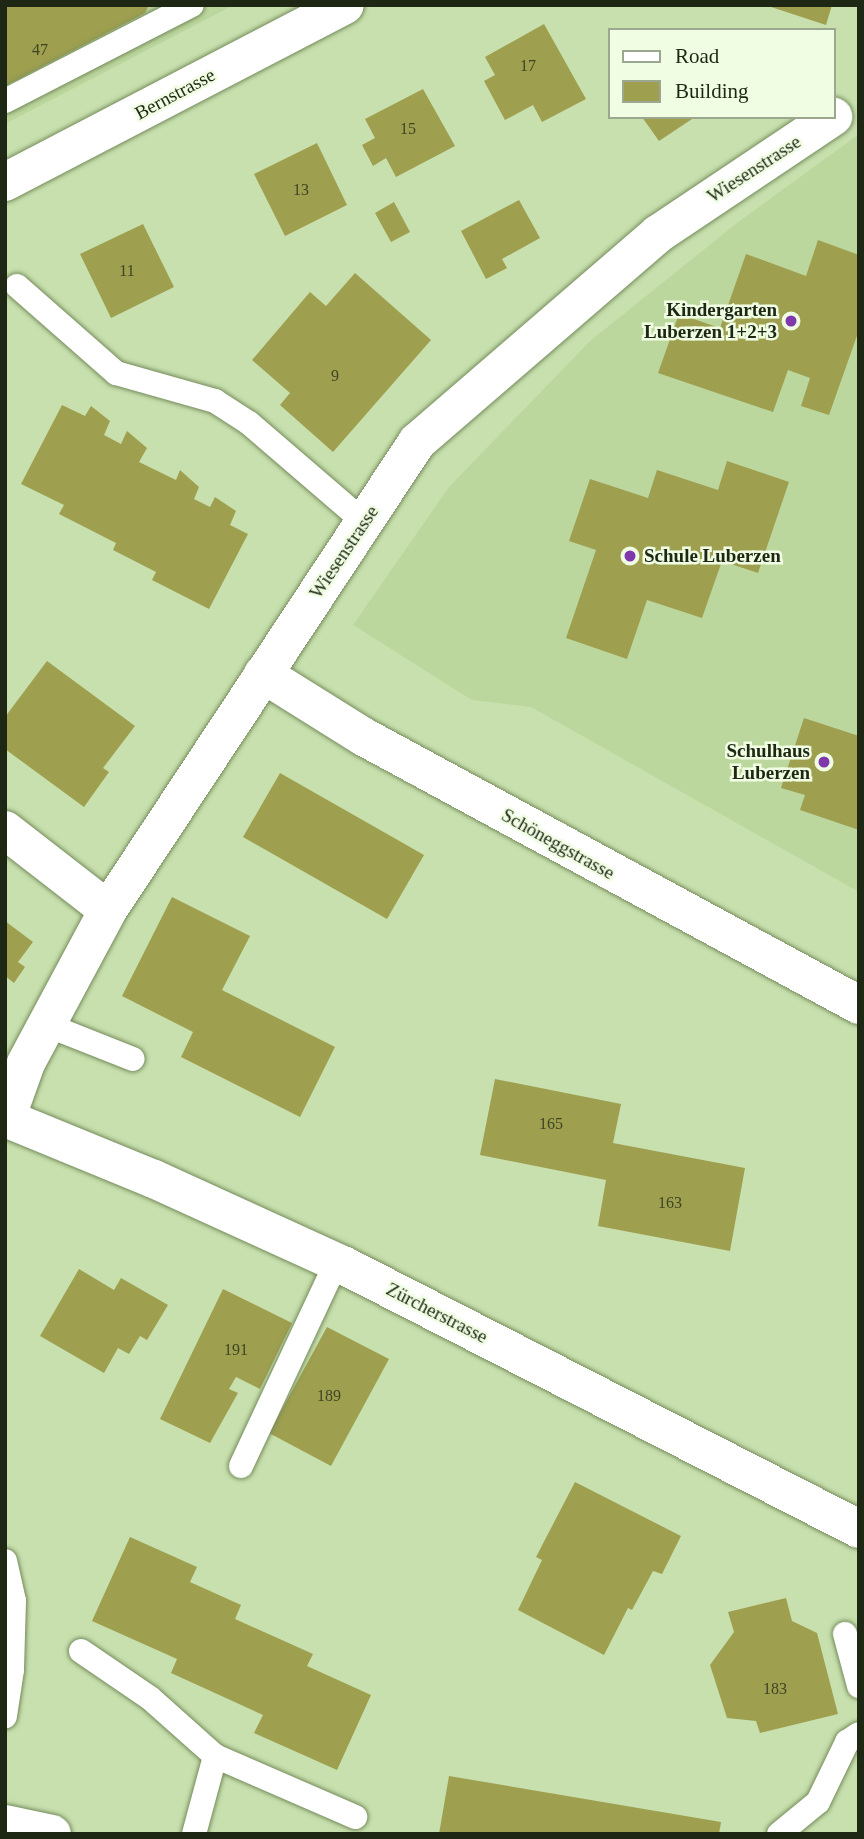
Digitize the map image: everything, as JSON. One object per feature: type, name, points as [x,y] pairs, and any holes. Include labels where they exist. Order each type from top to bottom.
[{"type":"street","name":"Bernstrasse","points":[[5,182],[345,5]]},
{"type":"street","name":"Wiesenstrasse","points":[[836,116],[859,101]]},
{"type":"street","name":"Wiesenstrasse","points":[[6,1119],[26,1063],[108,910],[417,442],[616,270],[680,219],[831,119]]},
{"type":"street","name":"Schöneggstrasse","points":[[262,674],[364,737],[859,1005]]},
{"type":"street","points":[[5,830],[108,910]]},
{"type":"street","name":"Zürcherstrasse","points":[[6,1119],[154,1179],[336,1263],[859,1529]]},
{"type":"street","points":[[5,1824],[52,1834]]},
{"type":"lane","points":[[5,101],[192,5]]},
{"type":"lane","points":[[17,286],[116,373],[215,401],[249,423],[364,522]]},
{"type":"lane","points":[[47,1025],[133,1059]]},
{"type":"lane","points":[[240,1466],[336,1263]]},
{"type":"lane","points":[[5,1561],[14,1601],[12,1670],[5,1716]]},
{"type":"lane","points":[[845,1633],[859,1686]]},
{"type":"lane","points":[[81,1651],[150,1698],[215,1756],[355,1817]]},
{"type":"lane","points":[[779,1834],[818,1802],[847,1742],[859,1734]]},
{"type":"lane","points":[[194,1834],[215,1756]]},
{"type":"shaded area","points":[[5,5],[234,5],[5,124]]},
{"type":"shaded area","name":"Schule Luberzen","points":[[859,134],[859,892],[531,707],[472,700],[353,625],[449,487],[590,341],[737,223]]},
{"type":"building","points":[[5,5],[149,5],[145,13],[5,86]]},
{"type":"building","points":[[765,5],[832,5],[826,25]]},
{"type":"building","points":[[544,24],[586,99],[542,122],[533,105],[505,120],[484,81],[495,75],[485,57]]},
{"type":"building","points":[[423,89],[455,146],[396,177],[386,158],[373,166],[362,145],[375,138],[365,119]]},
{"type":"building","points":[[643,119],[692,119],[659,141]]},
{"type":"building","points":[[317,143],[347,205],[285,236],[254,174]]},
{"type":"building","points":[[519,200],[540,238],[502,259],[507,268],[486,279],[461,231]]},
{"type":"building","points":[[394,202],[410,232],[391,242],[375,213]]},
{"type":"building","points":[[143,224],[174,287],[111,318],[80,254]]},
{"type":"building","name":"Kindergarten Luberzen 1+2+3","points":[[818,240],[859,255],[859,330],[829,415],[801,406],[810,378],[788,370],[773,412],[658,373],[679,314],[720,328],[746,254],[806,276]]},
{"type":"building","points":[[355,273],[431,340],[333,452],[280,405],[290,393],[252,360],[310,292],[326,306]]},
{"type":"building","points":[[62,405],[85,416],[91,406],[110,421],[104,435],[121,444],[127,431],[147,448],[139,462],[176,480],[180,470],[199,487],[194,499],[210,507],[215,497],[236,511],[230,525],[248,534],[209,609],[152,580],[156,572],[113,550],[116,543],[59,514],[64,505],[21,484]]},
{"type":"building","points":[[727,461],[789,482],[758,573],[722,561],[702,618],[647,600],[627,659],[566,638],[596,550],[569,541],[590,479],[648,498],[657,470],[718,490]]},
{"type":"building","points":[[47,661],[135,726],[103,768],[109,772],[84,807],[5,749],[5,717]]},
{"type":"building","name":"Schulhaus Luberzen","points":[[804,718],[859,736],[859,830],[800,810],[805,795],[781,788]]},
{"type":"building","points":[[280,773],[424,855],[387,919],[243,837]]},
{"type":"building","points":[[172,897],[250,936],[222,990],[335,1047],[300,1117],[181,1057],[193,1032],[122,996]]},
{"type":"building","points":[[5,921],[33,942],[18,962],[25,967],[14,983],[5,976]]},
{"type":"building","points":[[495,1079],[621,1104],[613,1143],[745,1168],[730,1251],[598,1226],[606,1180],[480,1155]]},
{"type":"building","points":[[79,1269],[114,1290],[121,1278],[168,1305],[147,1340],[140,1336],[129,1354],[118,1348],[104,1373],[40,1336]]},
{"type":"building","points":[[223,1289],[292,1323],[260,1389],[236,1377],[229,1389],[238,1393],[210,1443],[160,1419]]},
{"type":"building","points":[[327,1327],[389,1359],[331,1466],[269,1433]]},
{"type":"building","points":[[575,1482],[681,1536],[662,1574],[653,1571],[632,1610],[628,1608],[604,1655],[518,1610],[542,1560],[536,1557]]},
{"type":"building","points":[[130,1537],[197,1567],[190,1582],[241,1605],[235,1619],[313,1654],[307,1666],[371,1695],[337,1770],[254,1733],[263,1715],[171,1673],[177,1659],[92,1621]]},
{"type":"building","points":[[786,1598],[792,1621],[817,1633],[838,1714],[760,1733],[756,1721],[727,1718],[710,1665],[734,1632],[728,1612]]},
{"type":"building","points":[[449,1776],[721,1822],[719,1834],[439,1834]]},
{"type":"place","name":"Kindergarten Luberzen 1+2+3","points":[[791,321]]},
{"type":"place","name":"Schule Luberzen","points":[[630,556]]},
{"type":"place","name":"Schulhaus Luberzen","points":[[824,762]]}]
